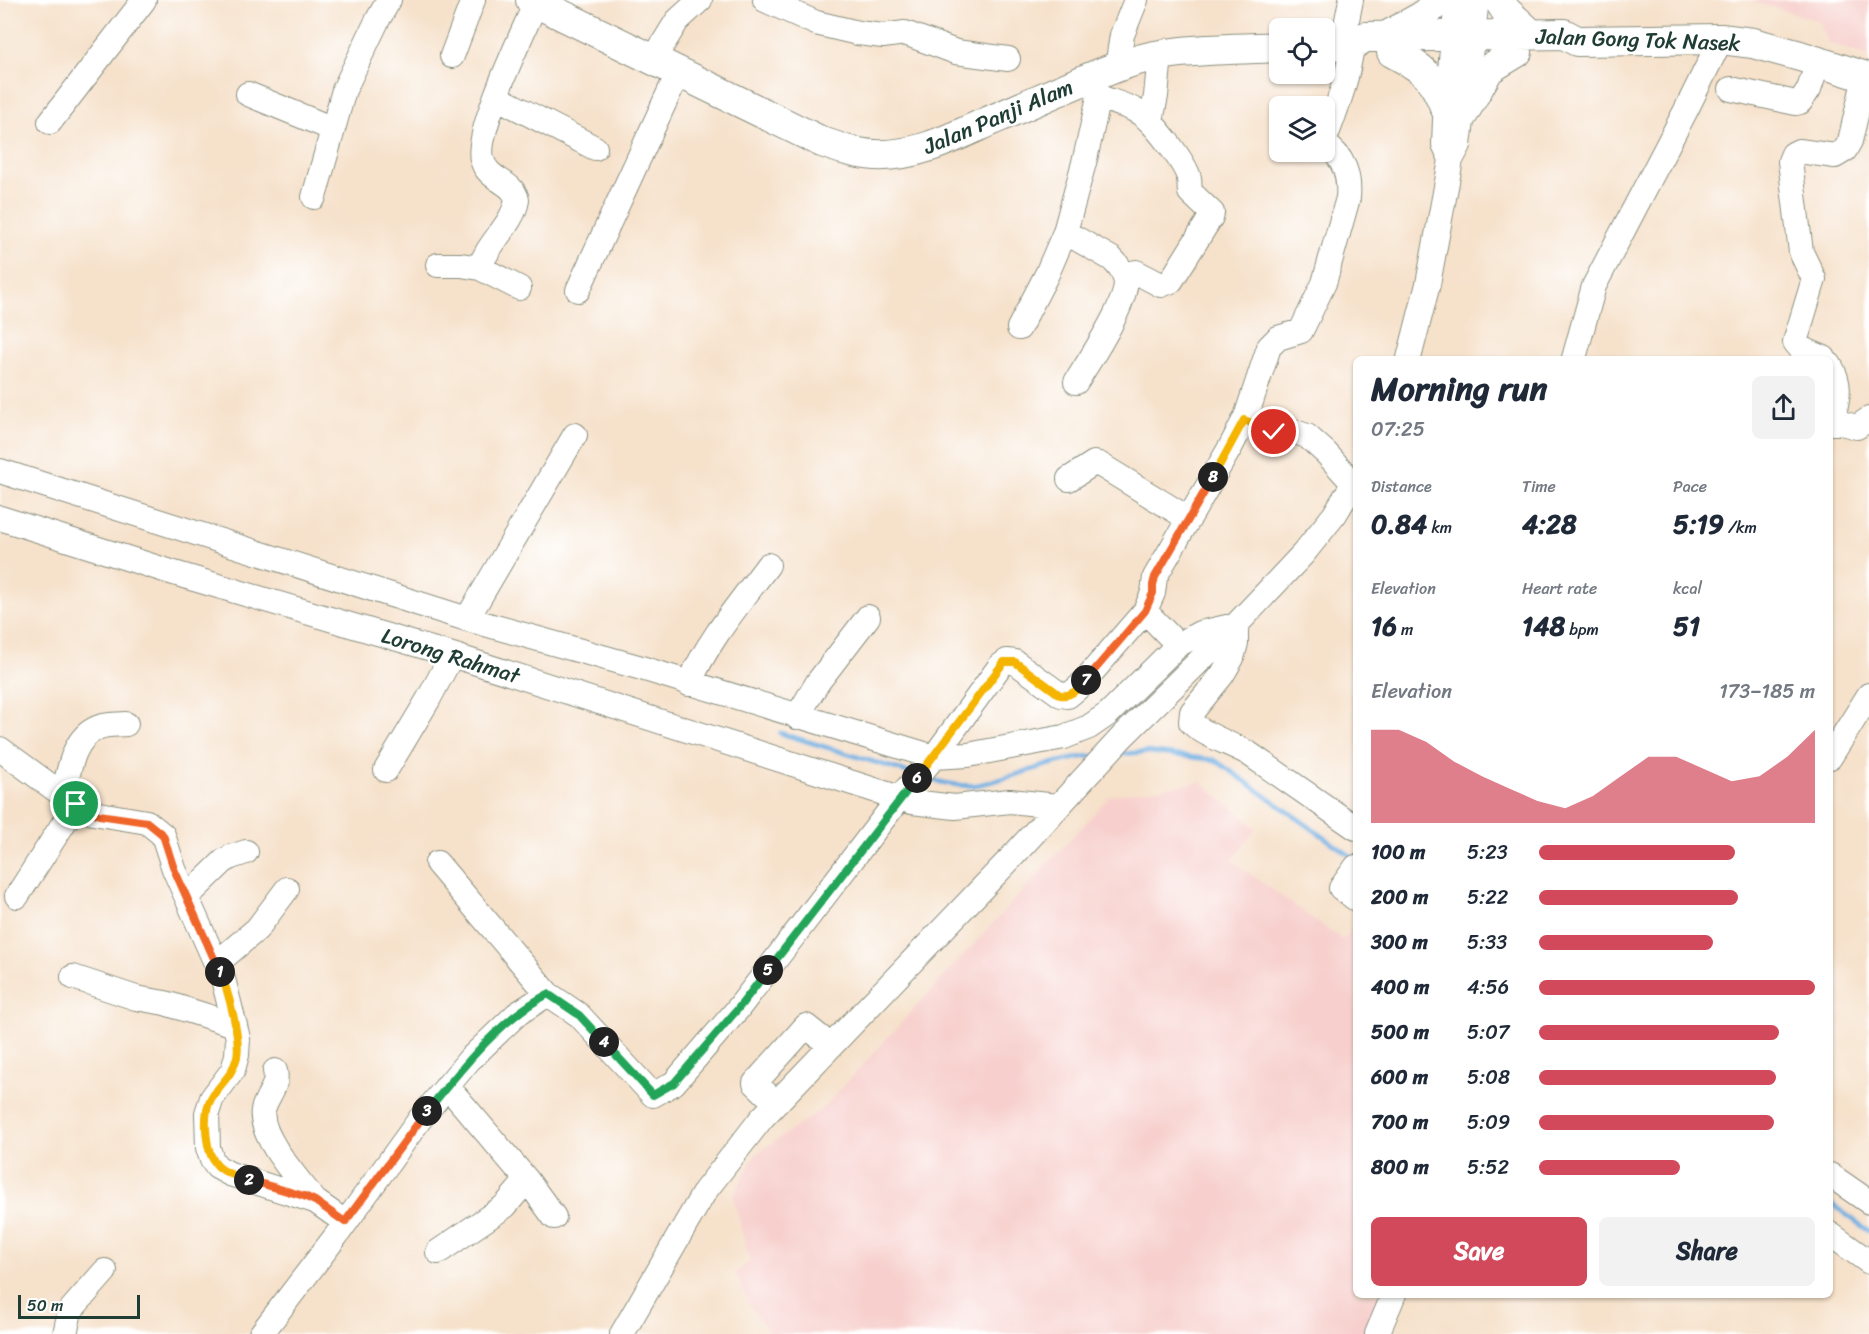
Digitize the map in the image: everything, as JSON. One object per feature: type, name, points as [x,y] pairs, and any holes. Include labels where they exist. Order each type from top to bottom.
[{"type":"main road","points":[[1389,44],[1439,0]]},
{"type":"main road","points":[[1499,0],[1524,43]]},
{"type":"main road","name":"Jalan Panji Alam","points":[[548,4],[666,66],[822,142],[857,153],[876,155],[914,151],[942,142],[1103,80],[1160,55],[1269,48]]},
{"type":"main road","points":[[1340,45],[1365,37],[1389,44],[1524,43]]},
{"type":"main road","name":"Jalan Gong Tok Nasek","points":[[1524,43],[1563,51],[1577,41],[1721,39],[1753,43],[1818,62],[1866,86]]},
{"type":"main road","points":[[1389,44],[1428,74],[1455,111],[1489,69],[1524,43]]},
{"type":"street","points":[[50,122],[144,0]]},
{"type":"street","points":[[314,197],[344,90],[376,21],[389,0]]},
{"type":"street","points":[[452,56],[473,0]]},
{"type":"street","points":[[578,290],[666,66],[677,21],[700,0]]},
{"type":"street","points":[[1019,328],[1047,274],[1065,232],[1103,80],[1136,0]]},
{"type":"street","points":[[1335,114],[1350,67],[1340,45],[1352,0]]},
{"type":"street","points":[[1410,356],[1428,284],[1450,160],[1460,145],[1455,111],[1462,44],[1457,0]]},
{"type":"street","points":[[1462,44],[1477,0]]},
{"type":"street","points":[[772,2],[816,22],[858,33],[883,36],[905,33],[956,52],[1008,59]]},
{"type":"street","points":[[480,268],[485,254],[512,214],[517,200],[512,189],[485,169],[480,150],[496,97],[548,4]]},
{"type":"street","points":[[1575,356],[1594,286],[1721,39]]},
{"type":"street","points":[[1151,121],[1160,55]]},
{"type":"street","points":[[1731,89],[1800,102],[1809,89],[1818,62]]},
{"type":"street","points":[[1103,80],[1151,121],[1166,139],[1189,178],[1190,192],[1210,210],[1212,216],[1171,281],[1161,285],[1136,272],[1124,276]]},
{"type":"street","points":[[1815,356],[1791,351],[1814,281],[1801,252],[1794,203],[1792,156],[1799,151],[1835,156],[1845,150],[1850,141],[1866,86]]},
{"type":"street","points":[[248,94],[333,129]]},
{"type":"street","points":[[496,97],[595,148]]},
{"type":"street","points":[[437,863],[548,994],[579,1015],[653,1095],[674,1083],[737,1010],[932,759],[1004,662],[1015,662],[1060,695],[1068,696],[1086,680],[1145,611],[1153,593],[1155,577],[1244,420],[1269,347],[1278,338],[1301,330],[1324,283],[1348,198],[1349,186],[1345,166],[1335,153]]},
{"type":"street","points":[[1065,232],[1112,259],[1124,276],[1126,285],[1124,295],[1106,333],[1076,382]]},
{"type":"street","points":[[438,265],[480,268],[519,288]]},
{"type":"street","points":[[1833,370],[1839,389],[1833,414]]},
{"type":"street","points":[[1833,423],[1857,427],[1869,419]]},
{"type":"street","points":[[1244,420],[1274,432],[1292,431],[1307,436],[1353,479]]},
{"type":"street","points":[[467,619],[575,435]]},
{"type":"street","points":[[1069,479],[1094,463],[1099,464],[1189,519]]},
{"type":"street","points":[[0,471],[467,619],[638,667],[932,759],[968,755],[1064,737],[1100,721],[1178,645],[1200,633],[1236,625]]},
{"type":"street","points":[[622,1334],[705,1191],[755,1126],[1122,737],[1236,625],[1320,534],[1353,484]]},
{"type":"street","name":"Lorong Rahmat","points":[[0,518],[174,573],[452,655],[902,796],[921,804],[955,807],[1010,801],[1058,806]]},
{"type":"street","points":[[689,684],[698,662],[768,565]]},
{"type":"street","points":[[1145,611],[1178,645]]},
{"type":"street","points":[[798,717],[818,682],[868,617]]},
{"type":"street","points":[[1236,625],[1236,642],[1232,658],[1222,675],[1192,712],[1191,722],[1203,732],[1248,753],[1353,826]]},
{"type":"street","points":[[386,770],[452,655]]},
{"type":"street","points":[[1086,680],[1120,703]]},
{"type":"street","points":[[1833,752],[1869,695]]},
{"type":"street","points":[[16,896],[70,799],[74,755],[83,739],[97,728],[126,724]]},
{"type":"street","points":[[0,749],[70,799],[99,815],[147,822],[154,826],[166,842],[174,869],[223,979],[239,1045],[233,1070],[212,1098],[207,1113],[207,1141],[212,1160],[217,1167],[230,1174],[315,1201],[345,1222]]},
{"type":"street","points":[[187,897],[224,861],[231,856],[246,852]]},
{"type":"street","points":[[1348,894],[1353,877]]},
{"type":"street","points":[[217,963],[257,929],[287,889]]},
{"type":"street","points":[[73,977],[136,998],[173,1005],[235,1025]]},
{"type":"street","points":[[261,1334],[399,1146],[447,1086],[498,1031],[548,994]]},
{"type":"street","points":[[776,1103],[754,1083],[806,1026],[831,1046]]},
{"type":"street","points":[[275,1071],[275,1084],[263,1110],[262,1121],[279,1154],[315,1201]]},
{"type":"street","points":[[447,1086],[527,1180],[555,1217]]},
{"type":"street","points":[[1833,1177],[1869,1202]]},
{"type":"street","points":[[438,1252],[506,1206],[509,1199],[527,1180]]},
{"type":"street","points":[[1833,1236],[1869,1262]]},
{"type":"street","points":[[65,1334],[68,1316],[73,1306],[105,1271]]},
{"type":"street","points":[[1377,1334],[1392,1298]]},
{"type":"shaded area","points":[[1748,0],[1869,0],[1869,56],[1828,43],[1819,21]]},
{"type":"shaded area","points":[[1201,782],[1256,828],[1232,861],[1343,940],[1353,928],[1353,1298],[1383,1298],[1366,1334],[770,1334],[751,1308],[735,1273],[750,1262],[733,1197],[754,1156],[823,1108],[1110,796]]},
{"type":"waterway","points":[[780,733],[910,773]]},
{"type":"waterway","points":[[1119,754],[1148,752],[1215,760],[1353,858]]},
{"type":"waterway","points":[[926,778],[951,784],[976,785],[1063,761],[1093,756]]},
{"type":"waterway","points":[[1833,1205],[1869,1231]]},
{"type":"route","points":[[76,804],[99,815],[147,822],[163,835],[174,869],[223,979],[239,1045],[230,1077],[209,1103],[207,1134],[212,1160],[217,1167],[230,1174],[315,1201],[345,1222],[420,1119],[469,1060],[518,1014],[548,994],[579,1015],[653,1095],[674,1083],[737,1010],[934,757],[1000,666],[1007,661],[1015,662],[1060,695],[1068,696],[1073,692],[1145,611],[1151,600],[1155,577],[1244,420],[1274,432]]}]
